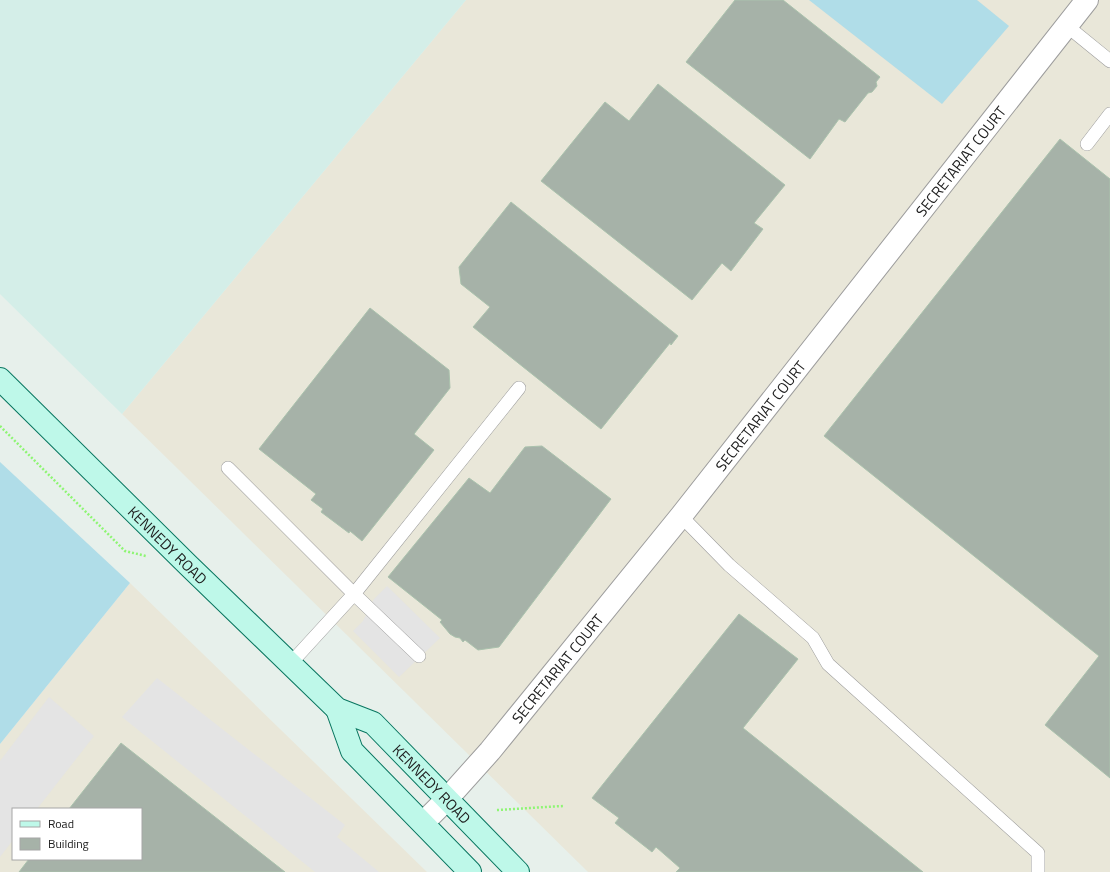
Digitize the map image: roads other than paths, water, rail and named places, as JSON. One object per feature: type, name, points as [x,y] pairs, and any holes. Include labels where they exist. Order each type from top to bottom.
[{"type":"main road","name":"KENNEDY ROAD","points":[[0,379],[182,559],[337,709],[373,723],[518,872]]},
{"type":"main road","name":"KENNEDY ROAD","points":[[337,709],[352,751],[470,872]]},
{"type":"street","name":"SECRETARIAT COURT","points":[[423,823],[447,799],[490,751],[681,516],[1087,0]]},
{"type":"lane","points":[[1067,26],[1110,61]]},
{"type":"lane","points":[[1087,144],[1110,114]]},
{"type":"lane","points":[[290,664],[354,594],[519,388]]},
{"type":"lane","points":[[228,468],[354,594],[420,656]]},
{"type":"lane","points":[[681,516],[729,565],[813,638],[828,664],[1038,853],[1038,872]]}]
